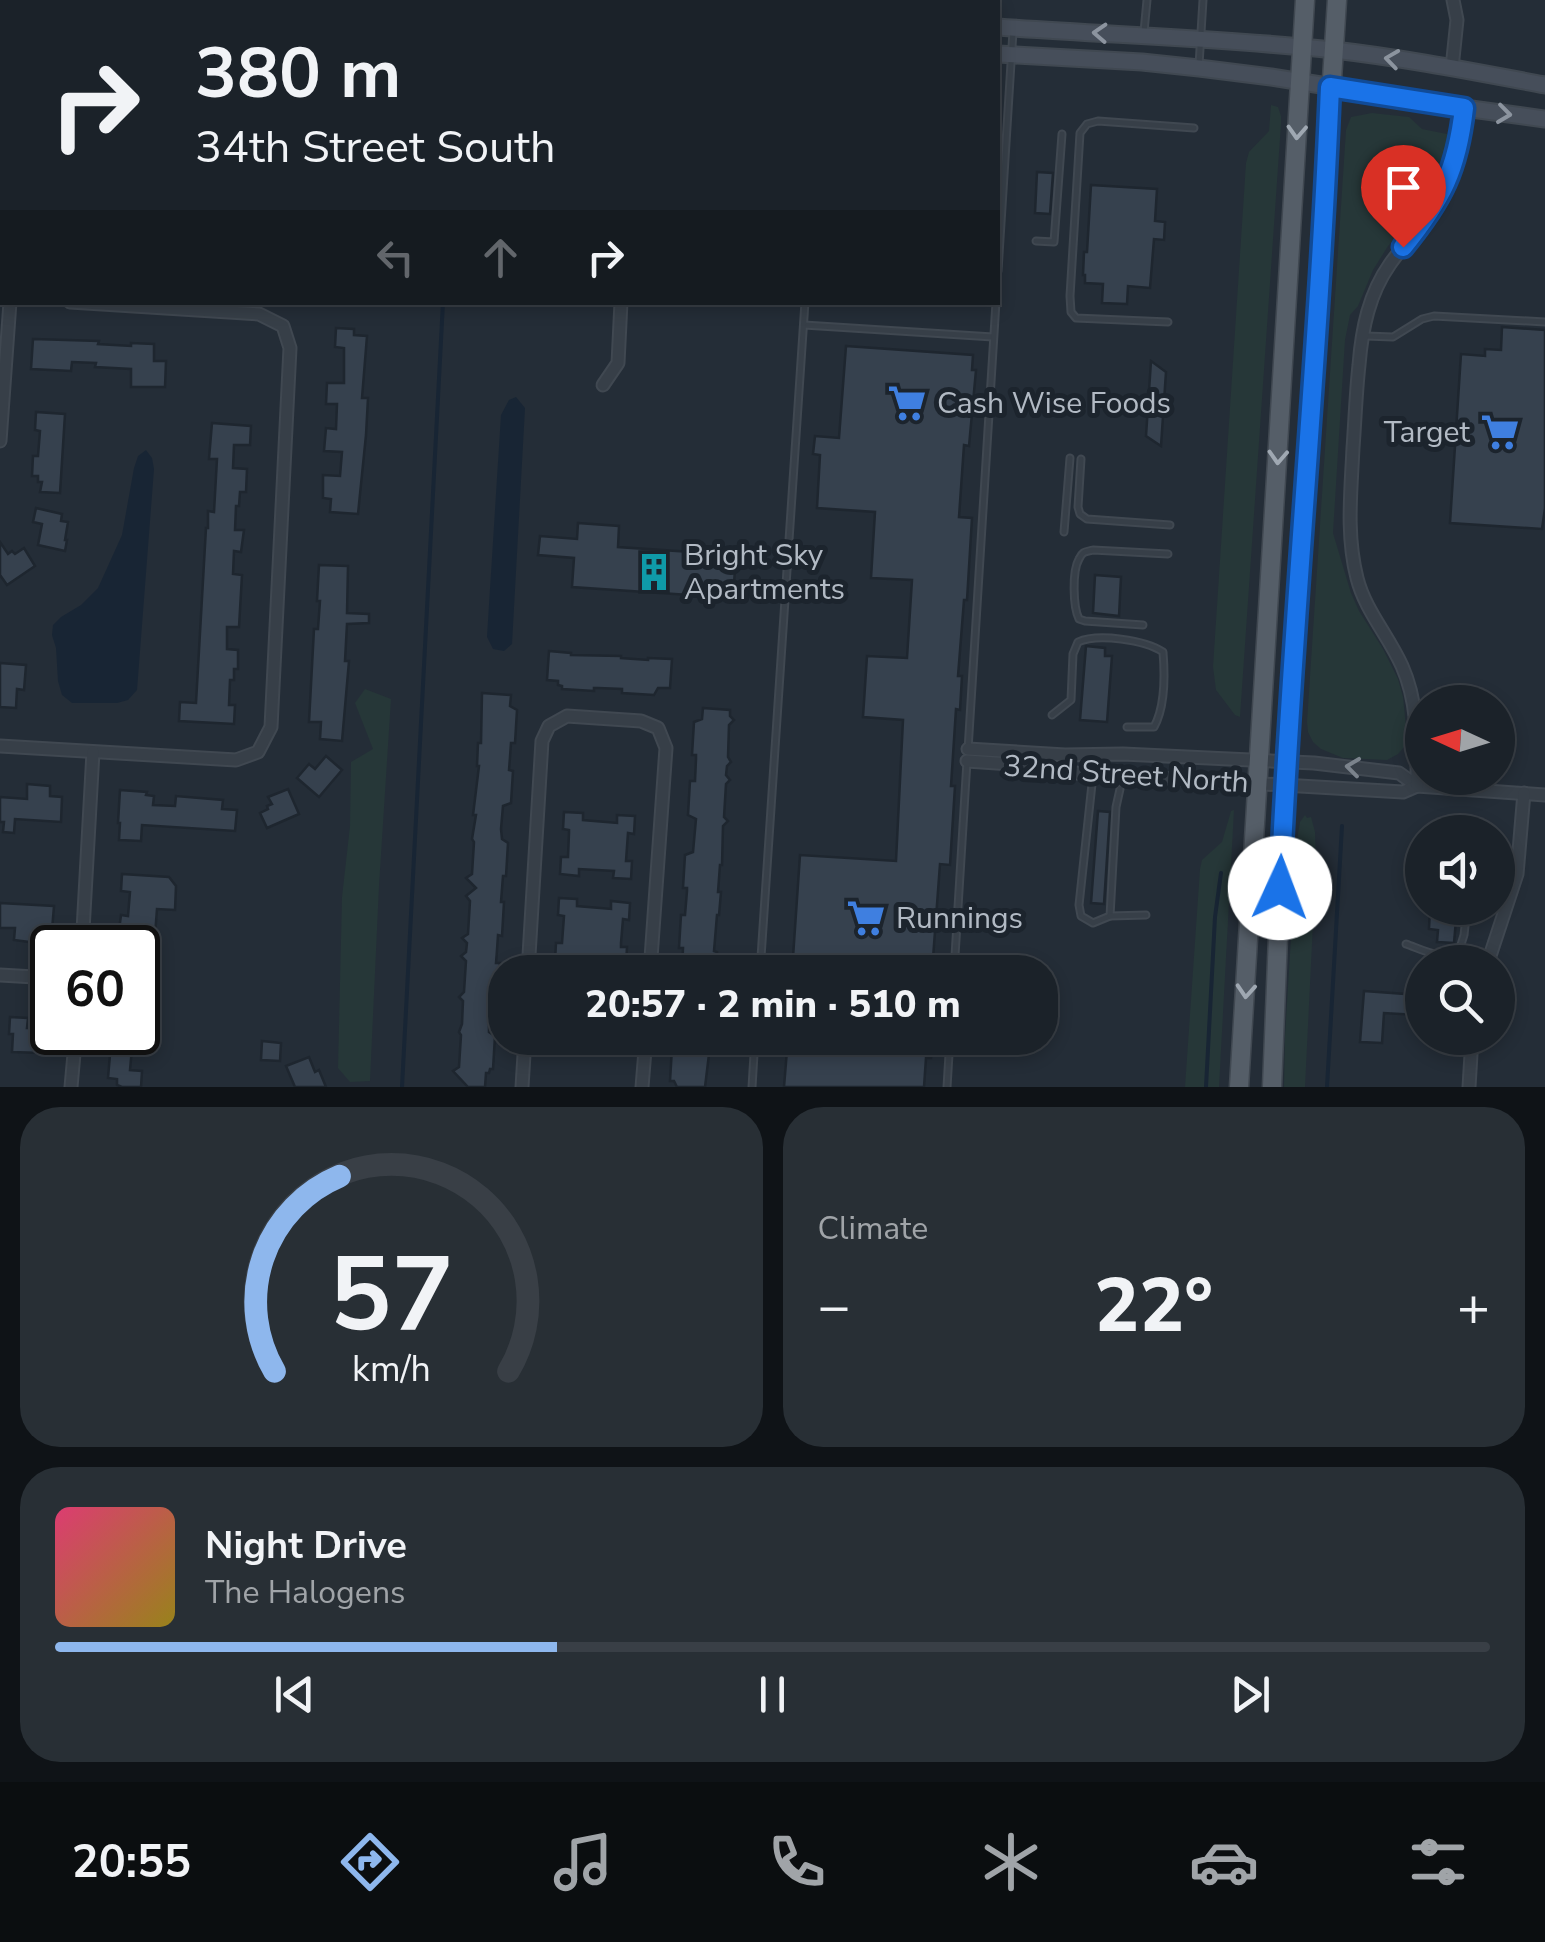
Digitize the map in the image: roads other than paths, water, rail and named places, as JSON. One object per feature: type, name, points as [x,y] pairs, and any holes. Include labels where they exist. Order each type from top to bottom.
[{"type":"main road","points":[[1239,1087],[1305,0]]},
{"type":"main road","points":[[1272,1087],[1285,761],[1337,0]]},
{"type":"main road","points":[[1005,28],[1200,38],[1334,50],[1545,85]]},
{"type":"main road","points":[[1004,54],[1199,68],[1545,119]]},
{"type":"street","points":[[1452,68],[1457,20],[1454,0]]},
{"type":"street","points":[[1409,685],[1364,598],[1350,536],[1363,336],[1368,308],[1378,285],[1446,184],[1456,160],[1464,108]]},
{"type":"street","points":[[0,441],[10,305]]},
{"type":"street","points":[[0,746],[236,760],[258,752],[271,727],[290,348],[283,326],[259,314],[117,305]]},
{"type":"street","points":[[603,385],[618,364],[622,305]]},
{"type":"street","points":[[529,955],[542,740],[549,726],[567,716],[641,721],[658,728],[666,748],[651,955]]},
{"type":"street","points":[[83,925],[93,752]]},
{"type":"street","name":"32nd Street North","points":[[967,755],[1285,761],[1400,772],[1405,776]]},
{"type":"street","name":"32nd Street North","points":[[967,755],[1076,773],[1405,791]]},
{"type":"street","points":[[1515,793],[1545,795]]},
{"type":"street","points":[[1494,945],[1517,874],[1524,794]]},
{"type":"street","points":[[0,974],[30,976]]},
{"type":"street","points":[[71,1087],[74,1055]]},
{"type":"street","points":[[522,1087],[524,1055]]},
{"type":"street","points":[[642,1087],[645,1055]]},
{"type":"street","points":[[1469,1087],[1471,1055]]},
{"type":"lane","points":[[1143,35],[1146,0]]},
{"type":"lane","points":[[1199,68],[1203,0]]},
{"type":"lane","points":[[1000,199],[1005,28]]},
{"type":"lane","points":[[1168,322],[1076,318],[1071,312],[1080,133],[1087,124],[1098,121],[1194,128]]},
{"type":"lane","points":[[1036,241],[1054,242],[1062,134]]},
{"type":"lane","points":[[761,955],[806,305]]},
{"type":"lane","points":[[955,955],[996,305]]},
{"type":"lane","points":[[1363,336],[1393,337],[1434,316],[1545,322]]},
{"type":"lane","points":[[804,325],[994,337]]},
{"type":"lane","points":[[1064,532],[1070,458]]},
{"type":"lane","points":[[1081,459],[1080,514],[1087,519],[1170,524]]},
{"type":"lane","points":[[1144,625],[1080,619],[1074,607],[1076,568],[1080,557],[1093,550],[1168,554]]},
{"type":"lane","points":[[1052,715],[1071,700],[1078,642],[1087,638],[1136,641],[1162,652],[1160,716],[1154,728],[1126,727]]},
{"type":"lane","points":[[1095,755],[1087,812],[1081,916],[1093,923],[1110,916],[1146,915]]},
{"type":"lane","points":[[1110,916],[1120,789]]},
{"type":"lane","points":[[1406,944],[1434,954],[1452,955],[1459,951],[1465,925]]},
{"type":"lane","points":[[752,1087],[755,1055]]},
{"type":"lane","points":[[947,1087],[949,1055]]},
{"type":"water","points":[[516,397],[525,408],[512,644],[504,651],[493,649],[487,637],[501,415],[509,400]]},
{"type":"water","points":[[146,450],[154,469],[137,690],[128,700],[117,703],[72,703],[62,695],[58,681],[53,625],[98,588],[122,535],[138,456]]},
{"type":"waterway","points":[[402,1087],[443,305]]},
{"type":"waterway","points":[[1327,1087],[1342,826]]},
{"type":"waterway","points":[[1206,1087],[1221,873]]},
{"type":"place","name":"Cash Wise Foods","points":[[907,403]]},
{"type":"place","name":"Target","points":[[1500,432]]},
{"type":"place","name":"Bright Sky Apartments","points":[[654,572]]},
{"type":"place","name":"Runnings","points":[[866,918]]}]
